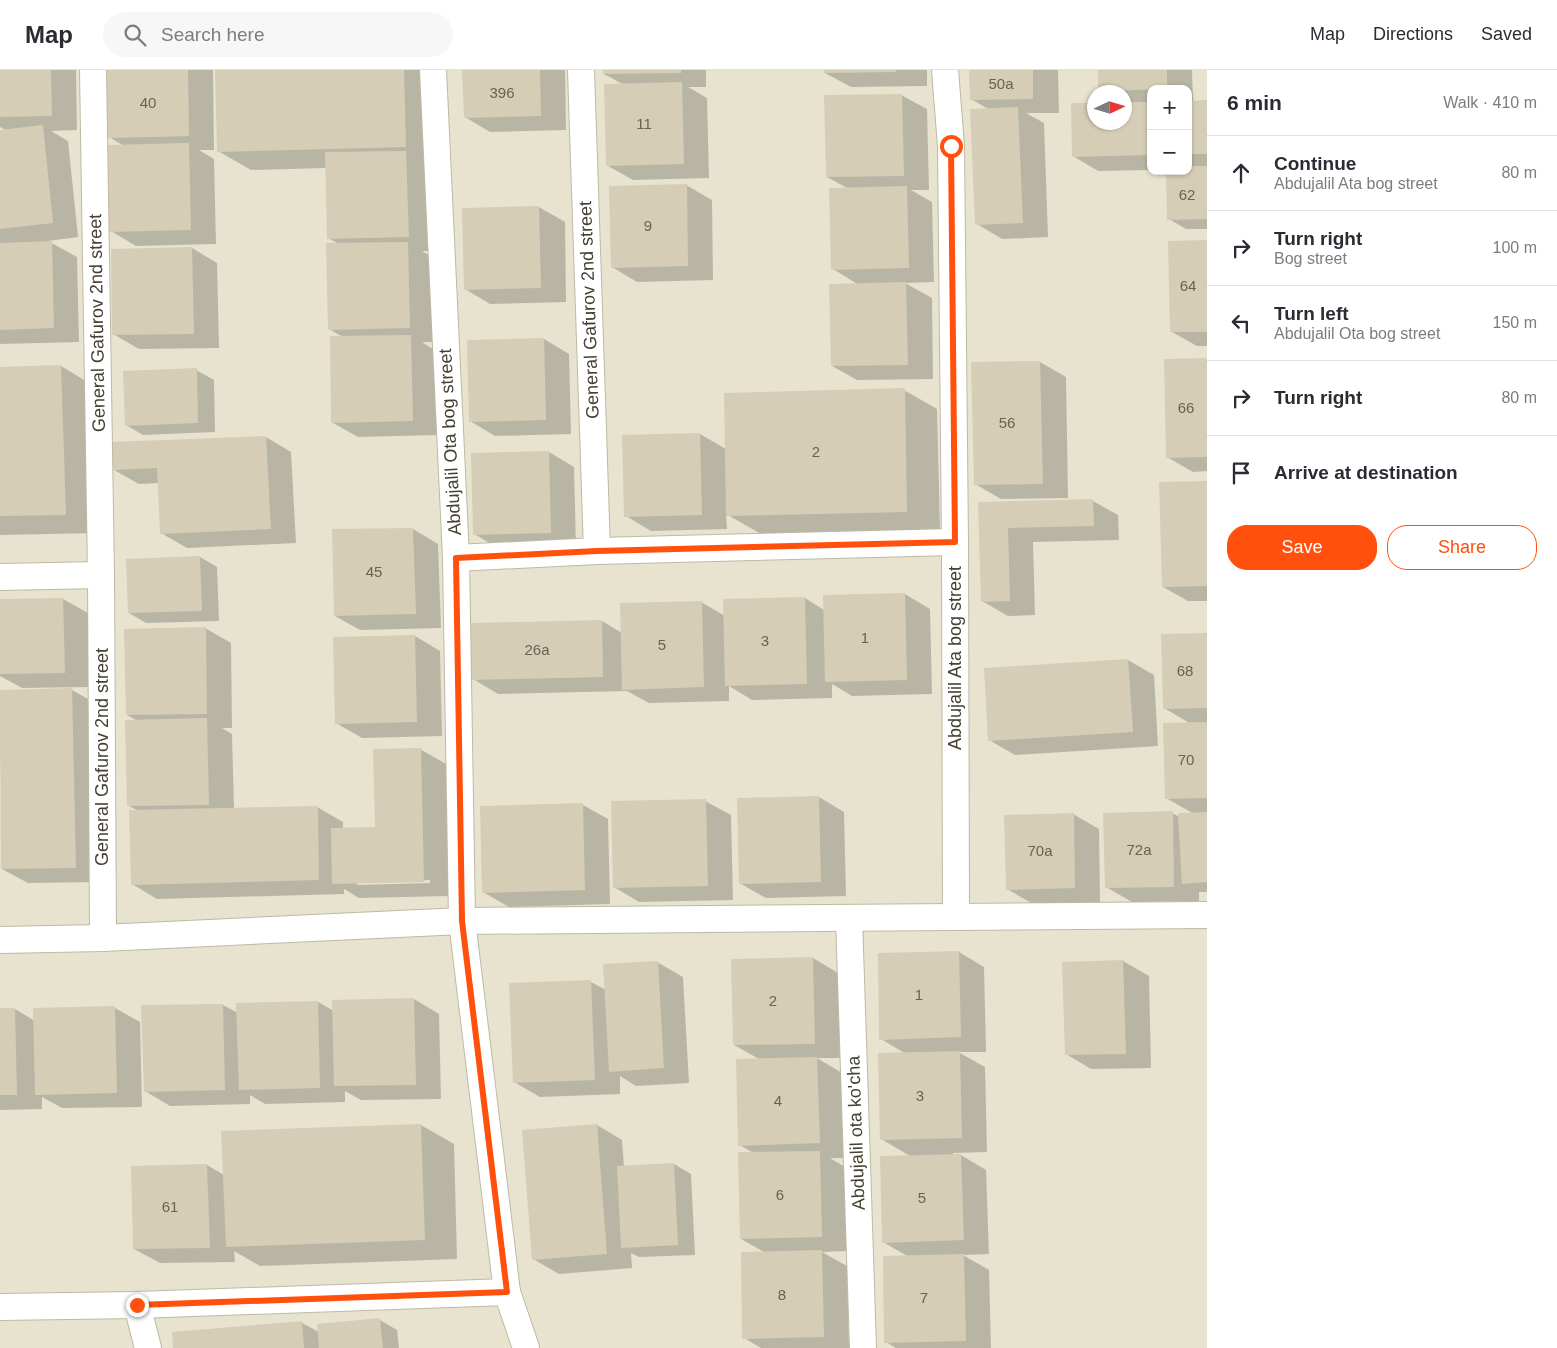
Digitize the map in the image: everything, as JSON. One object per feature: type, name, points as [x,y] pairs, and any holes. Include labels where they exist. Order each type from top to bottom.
[{"type":"street","name":"General Gafurov 2nd street","points":[[93,70],[102,575],[103,938]]},
{"type":"street","name":"Abdujalil Ota bog street","points":[[433,70],[456,558],[462,921],[507,1292],[526,1348]]},
{"type":"street","name":"General Gafurov 2nd street","points":[[581,70],[597,551]]},
{"type":"street","name":"Abdujalil Ata bog street","points":[[945,70],[951,146],[956,916]]},
{"type":"street","points":[[456,558],[597,551],[955,542]]},
{"type":"street","points":[[0,577],[102,575]]},
{"type":"street","points":[[0,940],[103,938],[462,921],[1207,915]]},
{"type":"street","name":"Abdujalil ota ko'cha","points":[[849,918],[863,1348]]},
{"type":"street","points":[[0,1307],[137,1305],[507,1292]]},
{"type":"street","points":[[137,1305],[148,1348]]},
{"type":"shaded area","points":[[0,70],[1207,70],[1207,1348],[0,1348]]},
{"type":"building","points":[[0,70],[51,70],[52,116],[0,117]]},
{"type":"building","points":[[106,70],[188,70],[189,136],[108,138]]},
{"type":"building","points":[[215,70],[404,70],[406,147],[217,152]]},
{"type":"building","points":[[462,70],[540,70],[541,116],[464,118]]},
{"type":"building","points":[[603,70],[681,70],[681,73],[603,74]]},
{"type":"building","points":[[824,70],[896,70],[896,72],[824,73]]},
{"type":"building","points":[[969,70],[1033,70],[1033,99],[970,100]]},
{"type":"building","points":[[1098,70],[1167,70],[1167,85],[1147,85],[1147,90],[1132,90],[1132,85],[1098,85]]},
{"type":"building","points":[[682,82],[684,164],[606,166],[604,84]]},
{"type":"building","points":[[902,94],[904,176],[826,177],[824,95]]},
{"type":"building","points":[[1207,100],[1207,154],[1192,154],[1192,101]]},
{"type":"building","points":[[1132,102],[1147,102],[1147,155],[1072,157],[1071,103],[1087,103],[1087,130],[1132,130]]},
{"type":"building","points":[[1018,107],[1023,223],[975,225],[970,109]]},
{"type":"building","points":[[43,125],[53,223],[0,229],[0,130]]},
{"type":"building","points":[[189,143],[191,230],[109,232],[108,145]]},
{"type":"building","points":[[406,151],[409,237],[327,239],[325,152]]},
{"type":"building","points":[[1192,166],[1207,166],[1207,219],[1167,220],[1166,175],[1192,175]]},
{"type":"building","points":[[687,184],[688,266],[611,268],[609,186]]},
{"type":"building","points":[[907,186],[909,268],[831,270],[829,188]]},
{"type":"building","points":[[539,206],[541,288],[464,290],[462,208]]},
{"type":"building","points":[[1207,240],[1207,332],[1170,332],[1168,241]]},
{"type":"building","points":[[52,241],[54,328],[0,330],[0,243]]},
{"type":"building","points":[[408,242],[410,328],[328,330],[326,243]]},
{"type":"building","points":[[192,247],[194,334],[112,335],[111,249]]},
{"type":"building","points":[[906,282],[908,365],[831,366],[829,284]]},
{"type":"building","points":[[411,335],[413,421],[331,423],[330,336]]},
{"type":"building","points":[[544,338],[546,420],[469,422],[467,340]]},
{"type":"building","points":[[1207,358],[1207,457],[1166,458],[1164,359]]},
{"type":"building","points":[[1040,361],[1043,484],[974,485],[971,362]]},
{"type":"building","points":[[61,365],[66,515],[0,516],[0,367]]},
{"type":"building","points":[[197,368],[198,423],[125,426],[123,371]]},
{"type":"building","points":[[905,388],[907,512],[726,516],[724,393]]},
{"type":"building","points":[[700,433],[702,515],[624,517],[622,435]]},
{"type":"building","points":[[266,436],[271,529],[160,534],[157,468],[113,470],[111,442]]},
{"type":"building","points":[[549,451],[551,533],[473,535],[471,453]]},
{"type":"building","points":[[1207,481],[1207,586],[1162,587],[1159,482]]},
{"type":"building","points":[[1093,499],[1094,526],[1008,528],[1010,601],[981,602],[978,502]]},
{"type":"building","points":[[413,528],[416,614],[334,616],[332,529]]},
{"type":"building","points":[[200,556],[202,611],[128,613],[126,559]]},
{"type":"building","points":[[905,593],[907,680],[825,682],[823,595]]},
{"type":"building","points":[[805,597],[807,684],[725,686],[723,599]]},
{"type":"building","points":[[63,598],[65,673],[0,674],[0,599]]},
{"type":"building","points":[[702,601],[704,687],[622,690],[620,603]]},
{"type":"building","points":[[602,620],[603,677],[471,680],[470,623]]},
{"type":"building","points":[[206,627],[207,714],[126,715],[124,629]]},
{"type":"building","points":[[1207,633],[1207,708],[1163,709],[1161,634]]},
{"type":"building","points":[[415,635],[417,722],[335,724],[333,637]]},
{"type":"building","points":[[1128,659],[1133,732],[988,741],[984,668]]},
{"type":"building","points":[[72,688],[76,868],[1,869],[0,690]]},
{"type":"building","points":[[207,718],[209,805],[127,806],[125,720]]},
{"type":"building","points":[[1207,722],[1207,798],[1165,799],[1163,723]]},
{"type":"building","points":[[421,748],[424,882],[332,884],[331,828],[375,827],[373,749]]},
{"type":"building","points":[[819,796],[821,882],[739,884],[737,798]]},
{"type":"building","points":[[706,799],[708,886],[613,888],[611,801]]},
{"type":"building","points":[[583,803],[585,890],[482,893],[480,806]]},
{"type":"building","points":[[318,806],[319,880],[131,885],[129,810]]},
{"type":"building","points":[[1173,811],[1174,887],[1105,888],[1103,813]]},
{"type":"building","points":[[1207,812],[1207,882],[1182,884],[1178,813]]},
{"type":"building","points":[[1074,813],[1075,888],[1006,890],[1004,815]]},
{"type":"building","points":[[959,951],[961,1037],[879,1040],[878,953]]},
{"type":"building","points":[[813,957],[815,1044],[733,1045],[731,959]]},
{"type":"building","points":[[1123,960],[1126,1054],[1065,1055],[1062,962]]},
{"type":"building","points":[[658,961],[664,1068],[609,1072],[603,964]]},
{"type":"building","points":[[591,980],[595,1080],[513,1083],[509,983]]},
{"type":"building","points":[[414,998],[416,1085],[334,1086],[332,1000]]},
{"type":"building","points":[[318,1001],[320,1088],[239,1090],[236,1003]]},
{"type":"building","points":[[223,1004],[225,1090],[144,1092],[141,1005]]},
{"type":"building","points":[[115,1006],[117,1093],[35,1095],[33,1008]]},
{"type":"building","points":[[0,1008],[15,1008],[17,1095],[0,1095]]},
{"type":"building","points":[[960,1051],[962,1138],[880,1140],[878,1053]]},
{"type":"building","points":[[817,1057],[820,1143],[738,1146],[736,1059]]},
{"type":"building","points":[[421,1124],[425,1240],[226,1247],[221,1131]]},
{"type":"building","points":[[597,1124],[607,1254],[532,1260],[522,1130]]},
{"type":"building","points":[[820,1151],[822,1237],[740,1239],[738,1152]]},
{"type":"building","points":[[961,1154],[964,1240],[882,1243],[880,1156]]},
{"type":"building","points":[[674,1163],[678,1245],[621,1248],[617,1166]]},
{"type":"building","points":[[207,1164],[210,1248],[133,1249],[131,1166]]},
{"type":"building","points":[[822,1250],[824,1337],[742,1339],[741,1252]]},
{"type":"building","points":[[964,1254],[966,1341],[884,1343],[883,1256]]},
{"type":"building","points":[[380,1318],[383,1348],[319,1348],[317,1324]]},
{"type":"building","points":[[302,1321],[304,1348],[173,1348],[172,1332]]},
{"type":"route","points":[[137,1305],[507,1292],[462,921],[456,558],[597,551],[955,542],[951,146]]}]
